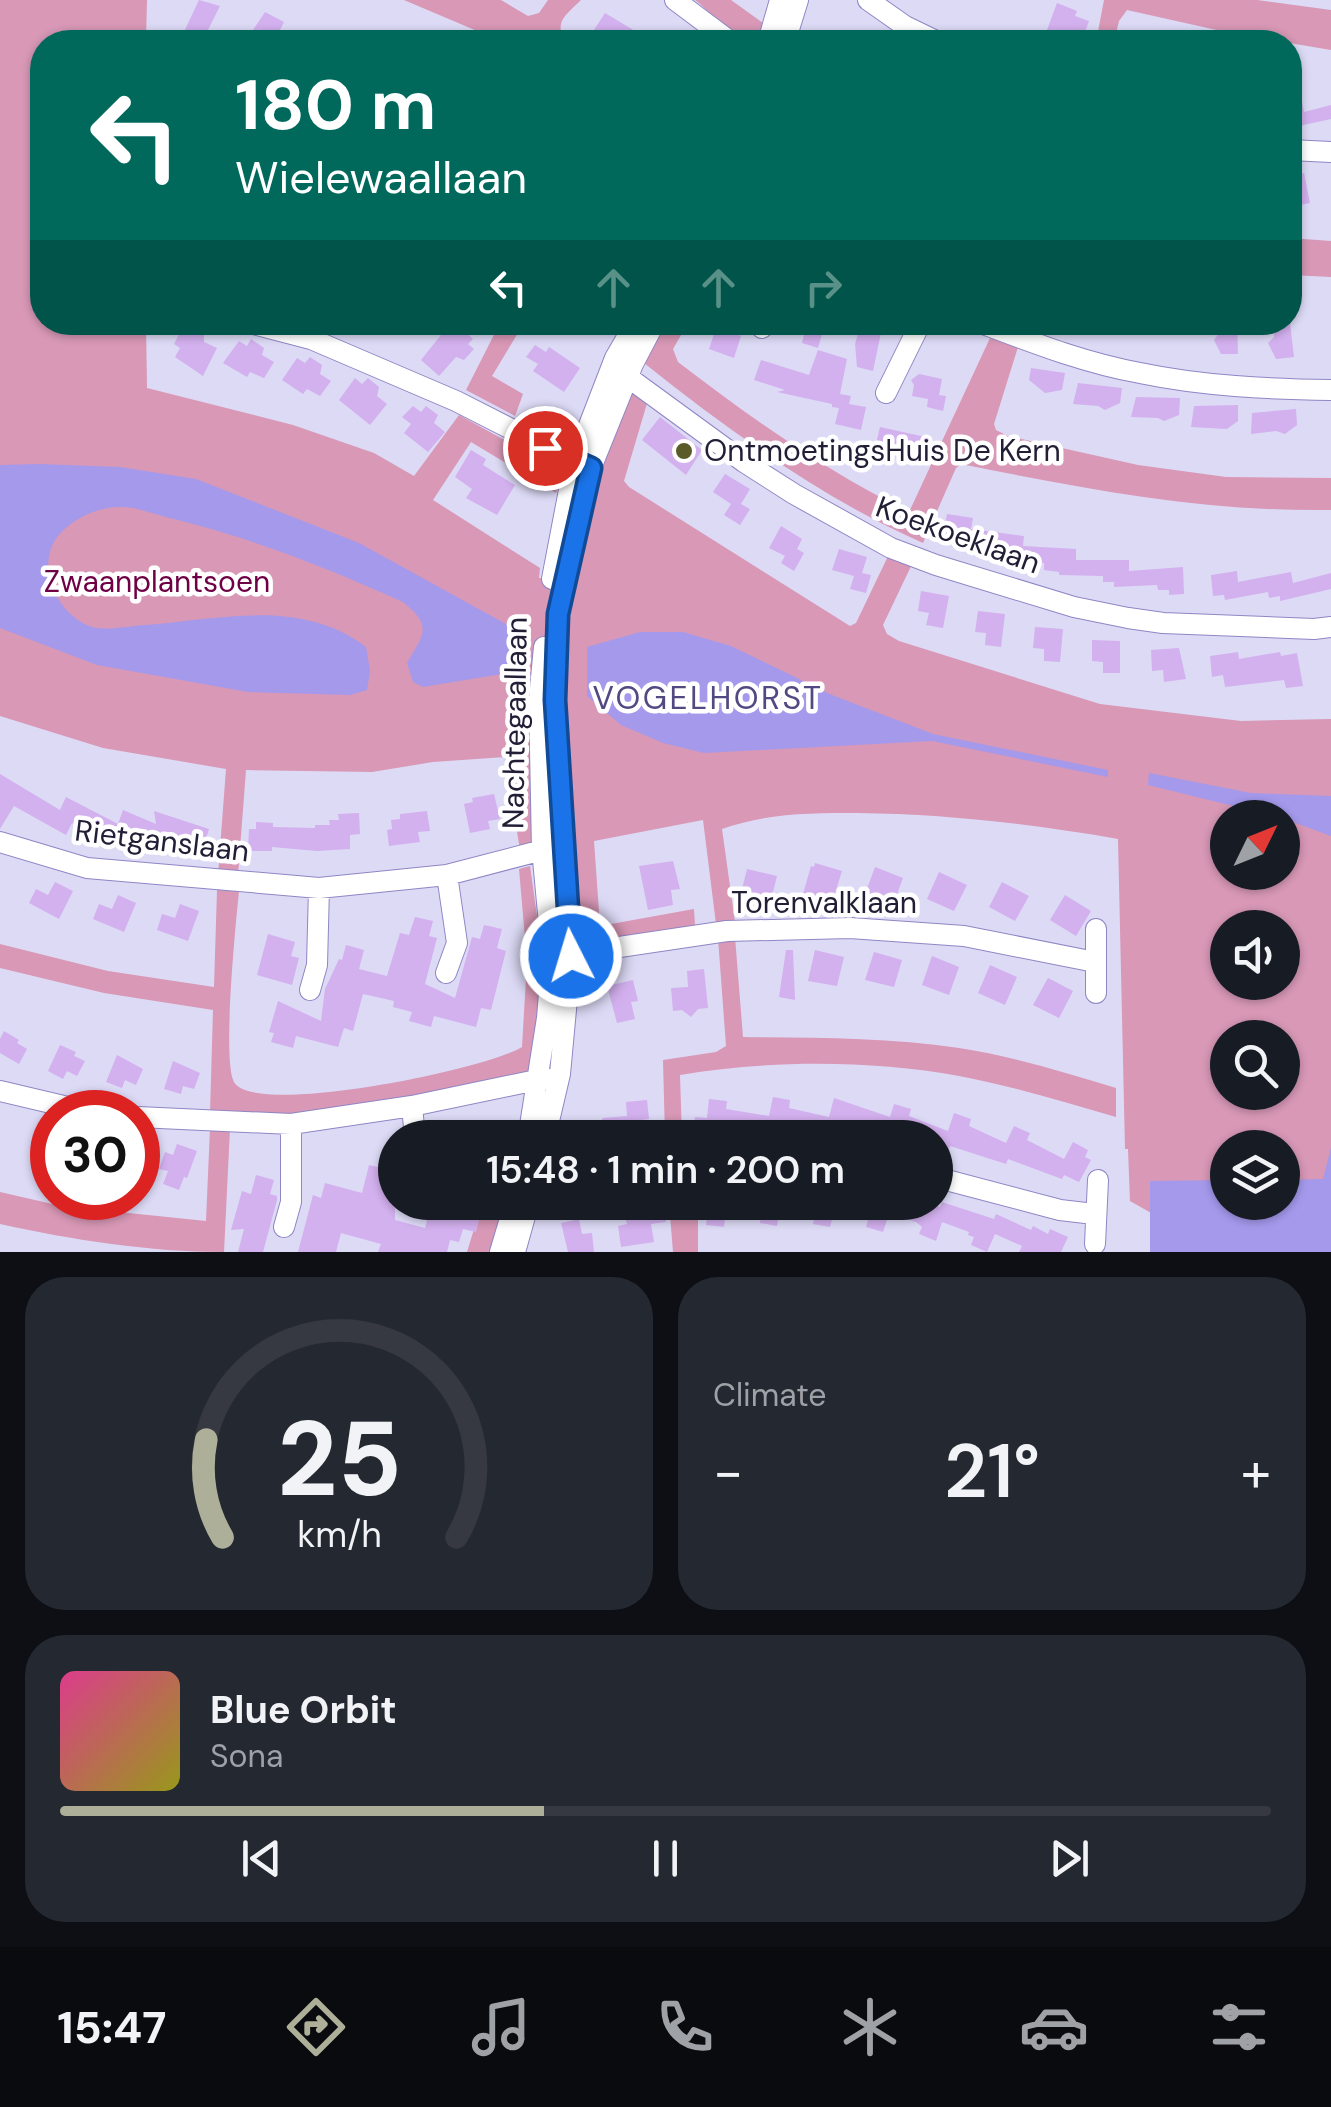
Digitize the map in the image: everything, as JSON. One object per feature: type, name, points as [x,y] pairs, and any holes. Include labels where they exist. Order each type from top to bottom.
[{"type":"street","points":[[675,0],[716,30]]},
{"type":"street","points":[[771,30],[780,0]]},
{"type":"street","points":[[789,30],[798,0]]},
{"type":"street","points":[[868,0],[912,30]]},
{"type":"street","points":[[1302,151],[1331,152]]},
{"type":"street","points":[[295,335],[456,401],[582,466]]},
{"type":"street","name":"Nachtegaallaan","points":[[549,1120],[560,1074],[562,956],[539,699],[546,610],[582,466],[632,335]]},
{"type":"street","name":"Nachtegaallaan","points":[[620,371],[645,335]]},
{"type":"street","points":[[886,393],[914,335]]},
{"type":"street","points":[[1011,335],[1054,352],[1140,374],[1241,386],[1331,390]]},
{"type":"street","name":"Koekoeklaan","points":[[620,371],[794,494],[891,548],[936,565],[1074,607],[1163,624],[1331,627]]},
{"type":"street","name":"Rietganslaan","points":[[0,842],[87,868],[320,888],[447,875],[552,847]]},
{"type":"street","points":[[446,973],[456,943],[447,875]]},
{"type":"street","points":[[310,990],[317,965],[320,888]]},
{"type":"street","name":"Torenvalklaan","points":[[562,956],[727,931],[850,928],[964,936],[1095,962]]},
{"type":"street","points":[[1096,928],[1096,993]]},
{"type":"street","name":"Nachtegaallaan","points":[[531,1120],[562,956]]},
{"type":"street","points":[[160,1118],[291,1124],[412,1106],[560,1074]]},
{"type":"street","points":[[0,1091],[30,1098]]},
{"type":"street","points":[[412,1106],[414,1120]]},
{"type":"street","points":[[284,1228],[291,1202],[291,1124]]},
{"type":"street","points":[[1095,1244],[1098,1180]]},
{"type":"street","points":[[953,1182],[1060,1210],[1094,1214]]},
{"type":"street","points":[[500,1252],[510,1220]]},
{"type":"street","points":[[515,1252],[524,1220]]},
{"type":"green space","name":"Zwaanplantsoen","points":[[0,0],[147,0],[146,30],[30,30],[30,335],[146,335],[147,388],[293,425],[374,453],[414,476],[459,415],[561,471],[556,493],[471,442],[433,500],[540,568],[539,578],[570,581],[585,511],[630,390],[648,400],[624,481],[629,487],[850,626],[856,623],[890,552],[913,562],[883,625],[887,634],[899,641],[1100,704],[1241,721],[1331,719],[1331,1252],[1220,1252],[1130,1201],[1125,1149],[1118,839],[924,815],[823,813],[756,820],[722,829],[735,922],[716,924],[703,820],[594,841],[600,926],[694,909],[695,926],[575,948],[567,811],[532,775],[531,848],[520,850],[505,757],[433,762],[372,772],[246,770],[238,875],[218,875],[226,769],[103,748],[0,716]]},
{"type":"green space","points":[[404,0],[501,0],[528,16],[539,13],[548,0],[581,0],[566,15],[561,30],[475,30]]},
{"type":"green space","points":[[695,0],[731,0],[763,23],[761,30],[730,30]]},
{"type":"green space","points":[[1104,0],[1257,0],[1331,10],[1331,50],[1302,45],[1302,30],[1217,30],[1127,10],[1117,30],[1098,30]]},
{"type":"green space","points":[[1302,239],[1331,241],[1331,277],[1302,276]]},
{"type":"green space","points":[[494,335],[517,335],[492,376],[523,394],[515,416],[466,390]]},
{"type":"green space","points":[[659,335],[681,335],[673,349],[678,362],[788,442],[910,510],[990,338],[1018,347],[994,424],[996,430],[1138,465],[1226,477],[1331,478],[1331,510],[1191,503],[961,464],[923,543],[849,506],[778,462],[644,363]]},
{"type":"green space","points":[[530,866],[542,952],[535,1067],[527,1073],[327,1113],[210,1113],[213,1010],[104,993],[0,968],[0,944],[108,971],[214,987],[217,890],[239,891],[229,1047],[234,1082],[251,1092],[283,1095],[325,1093],[421,1077],[522,1047],[527,961],[519,869]]},
{"type":"green space","points":[[735,937],[743,1037],[905,1042],[999,1056],[1116,1088],[1116,1117],[959,1076],[890,1067],[784,1065],[680,1075],[681,1120],[665,1120],[663,1060],[716,1052],[726,1046],[718,938]]},
{"type":"green space","points":[[210,1128],[230,1129],[224,1252],[112,1244],[0,1224],[0,1192],[30,1199],[30,1220],[160,1220],[160,1216],[206,1221]]},
{"type":"green space","points":[[477,1220],[501,1220],[493,1252],[467,1252]]},
{"type":"green space","points":[[670,1220],[698,1220],[698,1252],[673,1252]]},
{"type":"shaded area","points":[[0,465],[120,467],[196,479],[359,543],[513,628],[516,664],[508,673],[423,687],[413,682],[407,663],[421,638],[422,625],[403,602],[262,545],[128,507],[102,509],[82,517],[64,530],[52,546],[48,570],[55,594],[81,622],[104,629],[259,615],[315,622],[366,647],[370,671],[367,690],[350,695],[248,692],[97,665],[0,628]]},
{"type":"shaded area","points":[[640,632],[683,632],[731,646],[832,695],[933,734],[1108,770],[1108,777],[932,741],[704,753],[663,743],[621,725],[587,696],[587,647]]},
{"type":"shaded area","points":[[1149,773],[1251,793],[1331,796],[1331,836],[1300,825],[1300,800],[1210,800],[1148,785]]},
{"type":"shaded area","points":[[1331,1147],[1331,1252],[1150,1252],[1150,1181],[1210,1180],[1210,1220],[1300,1220],[1300,1180],[1323,1179]]},
{"type":"building","points":[[199,0],[220,6],[208,30],[185,30]]},
{"type":"building","points":[[1057,3],[1089,21],[1086,30],[1047,30]]},
{"type":"building","points":[[265,12],[284,22],[280,30],[253,30]]},
{"type":"building","points":[[605,13],[633,30],[594,30]]},
{"type":"building","points":[[1302,101],[1304,112],[1331,105],[1331,119],[1302,125]]},
{"type":"building","points":[[1302,174],[1310,203],[1302,205]]},
{"type":"building","points":[[178,335],[204,335],[204,342],[217,348],[203,376],[175,357],[180,348],[174,344]]},
{"type":"building","points":[[441,335],[469,335],[473,339],[468,344],[474,349],[464,360],[456,357],[439,376],[421,360]]},
{"type":"building","points":[[714,335],[741,336],[734,358],[709,349]]},
{"type":"building","points":[[804,335],[822,335],[818,348],[802,343]]},
{"type":"building","points":[[858,335],[881,335],[873,371],[857,367]]},
{"type":"building","points":[[1218,335],[1237,335],[1238,354],[1221,354],[1214,340]]},
{"type":"building","points":[[1291,335],[1294,357],[1276,359],[1268,343],[1274,337]]},
{"type":"building","points":[[251,339],[264,348],[262,355],[274,362],[264,378],[250,372],[247,377],[223,363],[239,341],[247,346]]},
{"type":"building","points":[[535,345],[546,352],[549,347],[580,368],[564,392],[533,371],[538,364],[526,357]]},
{"type":"building","points":[[818,350],[847,359],[840,394],[851,396],[849,404],[866,407],[861,430],[835,424],[839,408],[832,404],[777,392],[785,390],[754,380],[761,360],[809,375]]},
{"type":"building","points":[[310,357],[322,365],[320,374],[331,381],[320,396],[307,389],[303,394],[282,380],[297,358],[305,363]]},
{"type":"building","points":[[1031,368],[1065,373],[1062,390],[1045,393],[1029,380]]},
{"type":"building","points":[[919,374],[942,379],[939,395],[946,396],[943,411],[927,407],[928,399],[912,396],[911,380]]},
{"type":"building","points":[[355,378],[362,384],[368,378],[379,387],[377,396],[387,404],[370,425],[339,400]]},
{"type":"building","points":[[1078,383],[1122,388],[1120,403],[1105,410],[1073,404]]},
{"type":"building","points":[[1136,397],[1180,398],[1179,415],[1164,421],[1131,417]]},
{"type":"building","points":[[1238,405],[1238,421],[1227,429],[1191,427],[1194,406]]},
{"type":"building","points":[[413,406],[421,412],[426,406],[438,415],[434,423],[445,432],[428,452],[404,433],[411,424],[402,417]]},
{"type":"building","points":[[1296,409],[1297,425],[1285,434],[1251,434],[1252,413]]},
{"type":"building","points":[[660,417],[702,450],[686,475],[642,440]]},
{"type":"building","points":[[880,427],[930,438],[926,459],[875,448]]},
{"type":"building","points":[[471,450],[486,459],[483,465],[515,485],[497,515],[466,498],[472,489],[455,477]]},
{"type":"building","points":[[725,474],[750,489],[741,504],[750,509],[740,525],[724,515],[731,504],[713,492]]},
{"type":"building","points":[[947,514],[973,518],[971,529],[1024,536],[1023,546],[1076,549],[1076,560],[1129,560],[1129,571],[1183,567],[1184,594],[1169,595],[1169,590],[1158,590],[1157,585],[1114,587],[1114,582],[1103,582],[1103,576],[1059,575],[1044,570],[1044,563],[1005,560],[1006,555],[995,554],[996,548],[952,542],[953,537],[943,535]]},
{"type":"building","points":[[781,526],[802,539],[797,549],[804,553],[794,571],[781,563],[785,556],[769,548]]},
{"type":"building","points":[[839,549],[867,557],[862,573],[871,575],[866,593],[850,589],[854,576],[832,570]]},
{"type":"building","points":[[1237,571],[1238,582],[1291,572],[1293,583],[1331,573],[1331,589],[1280,601],[1280,596],[1269,598],[1268,592],[1225,600],[1224,595],[1213,596],[1211,575]]},
{"type":"building","points":[[921,591],[949,596],[943,628],[926,625],[929,613],[918,611]]},
{"type":"building","points":[[978,611],[1005,614],[1001,647],[985,645],[986,633],[975,632]]},
{"type":"building","points":[[1035,627],[1063,629],[1060,662],[1044,661],[1044,649],[1033,648]]},
{"type":"building","points":[[1092,640],[1120,641],[1120,673],[1103,673],[1103,662],[1092,661]]},
{"type":"building","points":[[1179,648],[1186,679],[1164,682],[1163,670],[1152,671],[1151,650]]},
{"type":"building","points":[[1238,652],[1239,659],[1297,653],[1303,686],[1286,688],[1284,680],[1225,687],[1223,675],[1212,677],[1210,656]]},
{"type":"building","points":[[0,774],[60,810],[66,797],[118,824],[123,810],[156,824],[154,811],[209,829],[203,848],[189,844],[184,856],[131,835],[125,848],[72,823],[66,835],[14,806],[0,829]]},
{"type":"building","points":[[494,794],[500,819],[488,821],[490,829],[470,833],[464,804],[473,802],[472,798]]},
{"type":"building","points":[[427,811],[430,831],[418,832],[420,842],[389,846],[387,830],[392,829],[391,820],[400,819],[400,814]]},
{"type":"building","points":[[359,813],[360,834],[350,835],[350,849],[272,847],[272,851],[248,851],[249,829],[256,829],[256,822],[273,823],[273,827],[315,828],[330,825],[329,820],[339,820],[338,814]]},
{"type":"building","points":[[673,861],[680,889],[671,890],[673,905],[648,910],[639,866]]},
{"type":"building","points":[[815,863],[842,871],[832,903],[803,894]]},
{"type":"building","points":[[875,867],[903,878],[893,905],[865,894]]},
{"type":"building","points":[[747,869],[777,876],[770,904],[740,897]]},
{"type":"building","points":[[939,872],[967,885],[954,911],[927,899]]},
{"type":"building","points":[[55,882],[73,891],[59,919],[29,903],[36,889],[48,895]]},
{"type":"building","points":[[1002,882],[1029,896],[1015,921],[989,907]]},
{"type":"building","points":[[118,895],[136,903],[124,932],[93,919],[99,904],[112,909]]},
{"type":"building","points":[[1065,895],[1091,911],[1076,936],[1050,920]]},
{"type":"building","points":[[180,904],[199,911],[188,941],[157,930],[162,914],[175,918]]},
{"type":"building","points":[[415,917],[433,921],[429,936],[437,938],[425,984],[455,998],[472,937],[480,939],[484,925],[502,929],[497,948],[506,951],[491,1010],[481,1008],[476,1027],[434,1016],[431,1027],[409,1021],[412,1012],[393,1007],[394,1001],[363,994],[353,1031],[344,1028],[338,1047],[296,1036],[293,1048],[271,1042],[274,1033],[269,1032],[278,1001],[321,1021],[325,989],[346,945],[364,950],[359,969],[387,976],[400,933],[409,935]]},
{"type":"building","points":[[268,934],[295,942],[291,956],[299,958],[292,985],[257,975]]},
{"type":"building","points":[[786,950],[793,950],[795,1000],[779,997]]},
{"type":"building","points":[[815,950],[844,957],[837,986],[808,981]]},
{"type":"building","points":[[874,952],[902,960],[894,987],[865,980]]},
{"type":"building","points":[[932,956],[959,967],[949,995],[922,985]]},
{"type":"building","points":[[990,965],[1017,977],[1005,1005],[978,993]]},
{"type":"building","points":[[704,969],[708,1008],[698,1009],[691,1017],[682,1010],[673,1011],[671,988],[688,987],[687,971]]},
{"type":"building","points":[[1048,978],[1073,991],[1059,1018],[1033,1005]]},
{"type":"building","points":[[633,980],[638,1001],[631,1002],[635,1019],[617,1023],[607,986]]},
{"type":"building","points":[[4,1031],[27,1049],[19,1064],[0,1053]]},
{"type":"building","points":[[60,1045],[85,1061],[77,1076],[67,1071],[63,1079],[48,1071]]},
{"type":"building","points":[[117,1055],[143,1069],[136,1085],[125,1080],[122,1088],[106,1082]]},
{"type":"building","points":[[173,1061],[200,1073],[194,1089],[183,1086],[181,1094],[164,1089]]},
{"type":"building","points":[[773,1097],[790,1100],[789,1108],[829,1117],[834,1098],[890,1117],[894,1104],[911,1109],[909,1116],[919,1120],[695,1120],[707,1118],[709,1099],[727,1101],[726,1109],[769,1116]]},
{"type":"building","points":[[647,1100],[649,1119],[601,1120],[627,1116],[626,1102]]},
{"type":"building","points":[[954,1113],[971,1119],[969,1126],[1006,1143],[1014,1126],[1030,1133],[1027,1140],[1064,1159],[1073,1142],[1088,1150],[1085,1157],[1091,1160],[1079,1182],[1008,1159],[1006,1164],[953,1147]]},
{"type":"building","points":[[177,1144],[197,1151],[179,1190],[163,1184],[168,1171],[160,1169],[165,1152],[173,1155]]},
{"type":"building","points":[[369,1165],[378,1167],[378,1220],[425,1228],[427,1220],[479,1220],[476,1232],[463,1229],[459,1242],[450,1240],[447,1252],[378,1252],[381,1244],[341,1233],[336,1252],[298,1252],[313,1195],[321,1198],[325,1183],[362,1193]]},
{"type":"building","points":[[256,1175],[274,1180],[270,1194],[277,1196],[277,1200],[263,1252],[238,1252],[244,1229],[231,1230],[242,1191],[251,1194]]},
{"type":"building","points":[[953,1206],[994,1219],[996,1214],[1031,1230],[1033,1226],[1048,1234],[1050,1229],[1068,1237],[1061,1252],[1019,1252],[1022,1246],[995,1234],[987,1252],[971,1245],[974,1237],[969,1232],[942,1222],[936,1241],[919,1234],[922,1227],[909,1220],[953,1220]]},
{"type":"building","points":[[579,1220],[582,1234],[592,1233],[594,1252],[568,1252],[561,1223]]},
{"type":"building","points":[[626,1220],[666,1222],[651,1224],[654,1242],[621,1247],[618,1226],[627,1224]]},
{"type":"building","points":[[707,1220],[725,1220],[724,1227],[706,1225]]},
{"type":"building","points":[[760,1220],[778,1220],[777,1226]]},
{"type":"building","points":[[814,1220],[832,1220],[830,1227],[813,1224]]},
{"type":"building","points":[[868,1220],[887,1220],[883,1232],[866,1227]]},
{"type":"place","name":"OntmoetingsHuis De Kern","points":[[684,451]]},
{"type":"district","name":"VOGELHORST","points":[[708,698]]},
{"type":"route","points":[[545,448],[574,464],[591,468],[558,614],[555,700],[571,956]]}]
